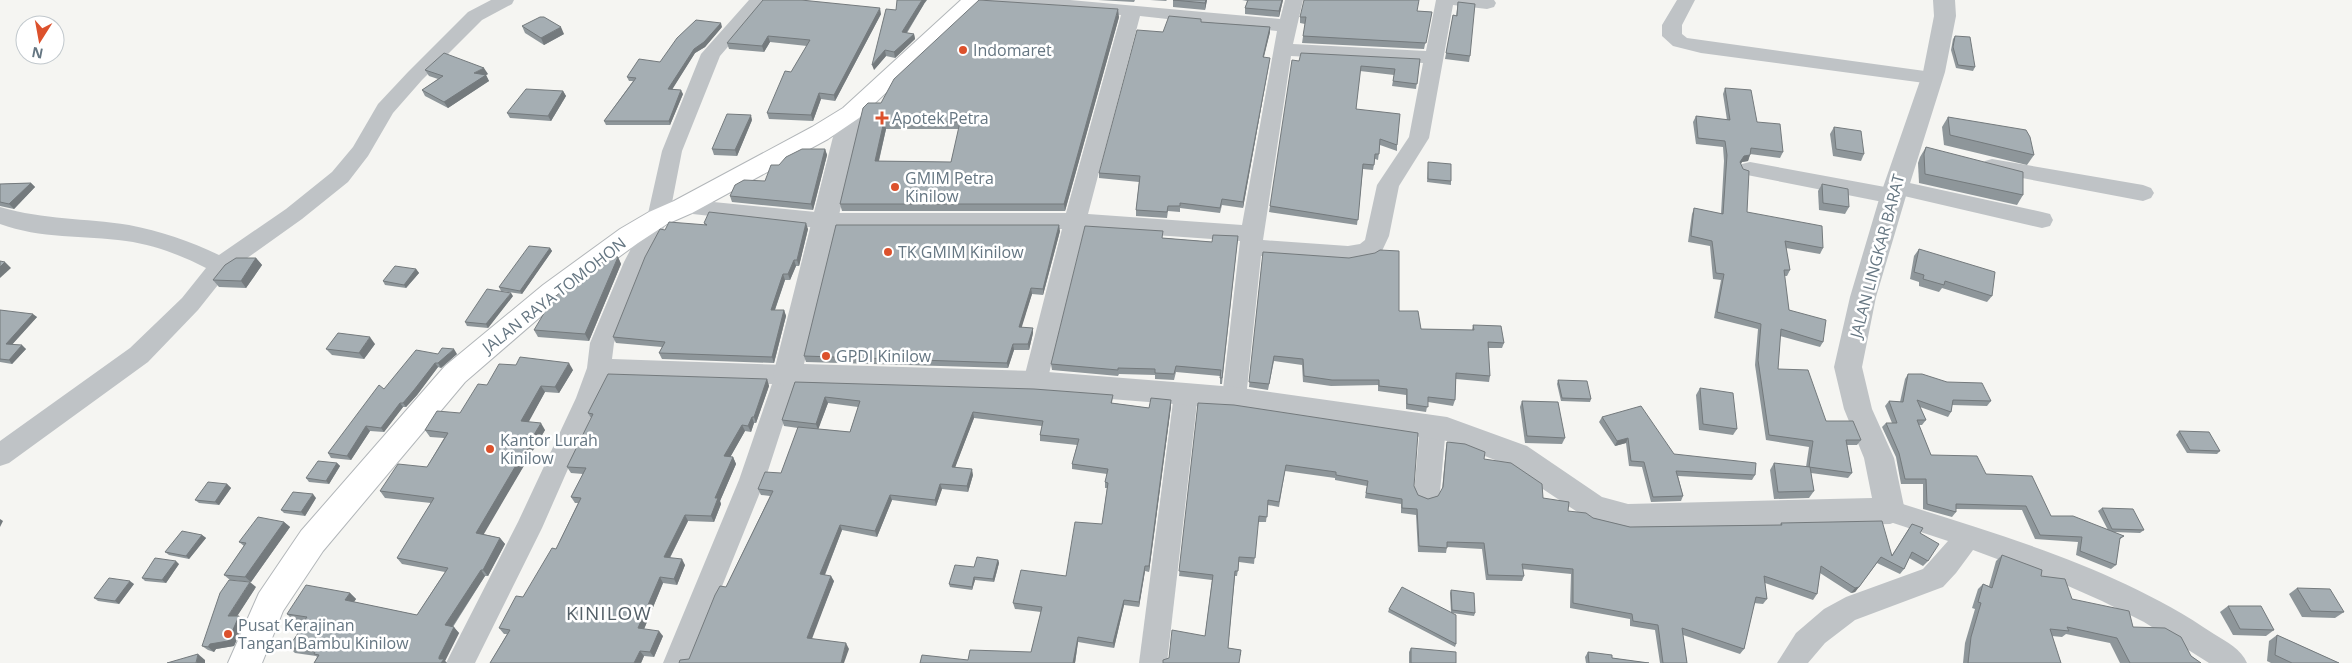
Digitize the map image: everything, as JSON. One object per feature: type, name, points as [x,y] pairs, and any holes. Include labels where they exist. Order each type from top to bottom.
[{"type":"highway","name":"JALAN RAYA TOMOHON","points":[[245,663],[270,603],[312,541],[455,374],[552,292],[629,236],[658,218],[683,207],[812,137],[851,113],[974,0]]},
{"type":"street","points":[[0,455],[139,355],[190,304],[221,265],[294,214],[340,177],[361,151],[385,109],[472,8],[505,0]]},
{"type":"street","points":[[460,663],[529,528],[581,415],[599,368],[602,343],[635,262],[658,218],[672,150],[711,54],[759,0]]},
{"type":"street","points":[[990,0],[1132,10],[1287,26]]},
{"type":"street","points":[[1234,398],[1252,241],[1282,50],[1294,0]]},
{"type":"street","points":[[683,207],[826,221],[1074,221],[1348,254],[1366,250],[1374,245],[1378,236],[1388,185],[1419,138],[1445,0]]},
{"type":"street","points":[[1454,0],[1487,3]]},
{"type":"street","points":[[1686,0],[1672,24],[1672,36],[1680,42],[1700,47],[1932,78]]},
{"type":"street","name":"JALAN LINGKAR BARAT","points":[[1890,512],[1879,458],[1858,408],[1848,367],[1863,297],[1894,192],[1918,147],[1945,16],[1944,0]]},
{"type":"street","points":[[1035,382],[1074,221],[1132,10]]},
{"type":"street","points":[[1282,50],[1433,56]]},
{"type":"street","points":[[678,663],[752,480],[787,375],[851,113]]},
{"type":"street","points":[[1970,160],[2016,172],[2143,193]]},
{"type":"street","points":[[1750,169],[1894,192],[2042,220]]},
{"type":"street","points":[[0,214],[24,222],[128,233],[159,239],[221,265]]},
{"type":"street","points":[[599,368],[1035,382],[1234,398],[1433,427],[1470,436],[1516,455],[1591,506],[1614,515],[1637,517],[1890,512],[1968,536],[2042,562],[2149,609],[2234,663]]},
{"type":"street","points":[[1153,663],[1186,394]]},
{"type":"street","points":[[1427,492],[1433,427]]},
{"type":"street","points":[[1791,663],[1814,634],[1830,619],[1868,600],[1902,592],[1935,577],[1968,536]]},
{"type":"building","points":[[763,0],[801,0],[880,8],[834,95],[819,93],[811,115],[767,113],[785,71],[791,72],[810,40],[768,36],[762,46],[727,43]]},
{"type":"building","points":[[897,0],[922,0],[902,32],[914,34],[894,52],[885,50],[872,65],[886,9],[896,10]]},
{"type":"building","points":[[979,0],[1118,9],[1064,204],[840,204],[863,108],[868,103],[881,103],[894,79]],"holes":[[[884,121],[960,122],[951,162],[875,161]]]},
{"type":"building","points":[[1173,0],[1206,0],[1205,3]]},
{"type":"building","points":[[1248,0],[1282,0],[1279,11],[1245,8]]},
{"type":"building","points":[[1304,0],[1419,0],[1417,11],[1432,12],[1426,43],[1303,36],[1306,17],[1300,17]]},
{"type":"building","points":[[1458,2],[1475,4],[1470,56],[1446,53],[1453,15],[1457,16]]},
{"type":"building","points":[[1169,16],[1201,19],[1201,22],[1270,27],[1263,57],[1270,58],[1243,202],[1222,199],[1220,208],[1180,203],[1180,206],[1168,206],[1167,212],[1136,210],[1140,176],[1099,173],[1137,30],[1163,32]]},
{"type":"building","points":[[540,17],[544,17],[561,27],[541,38],[522,26]]},
{"type":"building","points":[[696,20],[721,23],[704,42],[694,49],[668,89],[681,90],[669,121],[604,121],[636,78],[627,77],[639,59],[660,62],[677,38]]},
{"type":"building","points":[[1955,36],[1970,37],[1975,67],[1958,65],[1953,47]]},
{"type":"building","points":[[444,53],[484,68],[474,73],[486,75],[444,102],[422,90],[443,76],[425,70]]},
{"type":"building","points":[[1301,53],[1420,59],[1417,84],[1393,81],[1395,69],[1361,66],[1356,109],[1400,114],[1397,145],[1380,139],[1379,154],[1375,154],[1374,165],[1363,164],[1358,220],[1270,206],[1292,60],[1299,61]]},
{"type":"building","points":[[1725,88],[1751,90],[1757,122],[1780,124],[1783,152],[1751,148],[1750,155],[1744,156],[1740,162],[1743,169],[1749,171],[1747,212],[1822,226],[1823,248],[1785,241],[1790,270],[1784,270],[1789,310],[1826,320],[1823,342],[1781,329],[1778,369],[1808,370],[1826,421],[1853,421],[1861,440],[1846,440],[1852,473],[1809,467],[1813,441],[1769,435],[1758,360],[1761,324],[1717,312],[1724,274],[1716,273],[1712,241],[1691,236],[1694,208],[1723,214],[1727,155],[1725,141],[1698,138],[1696,116],[1730,120]]},
{"type":"building","points":[[526,89],[563,91],[548,116],[507,113]]},
{"type":"building","points":[[727,114],[751,115],[735,150],[712,149]]},
{"type":"building","points":[[1948,117],[2026,130],[2030,137],[2034,155],[1950,135]]},
{"type":"building","points":[[1834,127],[1861,131],[1864,154],[1836,149]]},
{"type":"building","points":[[1926,147],[2023,172],[2023,195],[1925,174],[1924,154]]},
{"type":"building","points":[[802,149],[825,149],[811,204],[730,196],[735,185],[744,180],[765,181],[771,165],[779,165],[786,157]]},
{"type":"building","points":[[1428,162],[1451,164],[1451,181],[1428,179]]},
{"type":"building","points":[[31,183],[9,204],[0,202],[0,184]]},
{"type":"building","points":[[1822,184],[1848,189],[1849,207],[1823,203]]},
{"type":"building","points":[[709,212],[806,223],[797,260],[794,260],[788,274],[783,274],[771,310],[784,310],[772,357],[659,353],[665,342],[613,337],[645,257],[660,229],[665,230],[669,222],[707,225],[704,223]]},
{"type":"building","points":[[836,225],[1059,225],[1043,289],[1031,288],[1019,327],[1033,328],[1028,344],[1013,344],[1007,363],[804,356]]},
{"type":"building","points":[[1085,226],[1163,231],[1162,238],[1212,242],[1213,235],[1238,236],[1222,378],[1220,378],[1221,370],[1176,366],[1174,374],[1155,373],[1155,369],[1118,368],[1118,370],[1051,364]]},
{"type":"building","points":[[529,246],[550,248],[520,291],[499,287]]},
{"type":"building","points":[[1919,249],[1995,272],[1992,296],[1945,281],[1944,285],[1923,279],[1924,275],[1914,272]]},
{"type":"building","points":[[1380,250],[1399,251],[1399,311],[1418,311],[1421,329],[1474,330],[1473,325],[1501,326],[1504,343],[1488,342],[1490,376],[1456,373],[1455,400],[1428,397],[1428,407],[1407,404],[1407,389],[1379,386],[1379,380],[1332,380],[1304,376],[1303,359],[1274,356],[1269,384],[1249,382],[1263,252],[1349,258],[1375,253]]},
{"type":"building","points":[[611,256],[618,257],[585,334],[534,330],[553,298]]},
{"type":"building","points":[[236,258],[256,258],[241,281],[213,280],[225,265]]},
{"type":"building","points":[[395,266],[416,269],[404,285],[383,281]]},
{"type":"building","points":[[487,289],[511,293],[486,324],[465,322]]},
{"type":"building","points":[[0,310],[33,314],[6,344],[22,345],[9,360],[0,359]]},
{"type":"building","points":[[338,333],[370,337],[359,353],[326,349]]},
{"type":"building","points":[[442,348],[454,349],[438,363],[435,363],[381,428],[366,426],[347,456],[328,453],[379,385],[384,389],[416,350],[438,354]]},
{"type":"building","points":[[520,357],[569,363],[555,387],[541,386],[521,421],[541,423],[476,533],[500,538],[483,570],[481,570],[445,625],[454,627],[439,657],[439,659],[444,659],[441,663],[314,663],[319,655],[314,654],[315,652],[289,647],[307,617],[287,614],[306,585],[350,593],[345,600],[417,615],[448,568],[397,558],[434,498],[380,491],[398,464],[427,467],[448,433],[425,430],[437,411],[460,413],[478,384],[487,385],[499,364],[516,365]]},
{"type":"building","points":[[608,374],[767,379],[754,417],[752,417],[748,426],[742,425],[724,456],[733,457],[715,498],[718,498],[711,516],[685,515],[664,557],[682,559],[674,579],[660,577],[638,628],[659,631],[650,652],[640,651],[634,663],[490,663],[510,630],[499,628],[516,596],[523,597],[552,548],[556,549],[581,498],[571,497],[586,468],[567,467],[593,414],[588,413]]},
{"type":"building","points":[[1908,374],[1922,374],[1947,382],[1982,383],[1991,401],[1953,400],[1951,412],[1917,400],[1926,420],[1917,420],[1931,455],[1977,456],[1986,474],[2032,476],[2051,516],[2073,516],[2124,536],[2120,538],[2116,565],[2080,551],[2082,537],[2040,535],[2026,506],[1956,504],[1956,512],[1927,504],[1926,479],[1905,479],[1899,453],[1886,423],[1897,423],[1889,401],[1903,402]]},
{"type":"building","points":[[1558,380],[1587,381],[1591,399],[1562,398]]},
{"type":"building","points":[[795,382],[1034,389],[1113,395],[1111,403],[1149,408],[1151,398],[1171,400],[1149,566],[1145,566],[1139,602],[1124,600],[1113,643],[1078,637],[1073,663],[920,663],[922,655],[968,660],[970,650],[1031,652],[1042,607],[1013,603],[1021,570],[1066,576],[1075,522],[1102,524],[1108,483],[1105,482],[1108,469],[1072,464],[1079,439],[1040,435],[1043,421],[973,412],[952,467],[972,469],[967,486],[940,484],[935,500],[890,495],[875,531],[840,525],[820,574],[831,576],[807,638],[846,643],[841,663],[679,663],[680,660],[689,659],[715,595],[720,586],[726,587],[773,491],[758,489],[765,472],[781,473],[798,427],[850,432],[860,401],[825,397],[816,424],[782,420]]},
{"type":"building","points":[[1700,388],[1733,393],[1737,429],[1703,424]]},
{"type":"building","points":[[1522,401],[1558,402],[1565,438],[1527,436]]},
{"type":"building","points":[[1198,403],[1234,405],[1418,433],[1414,486],[1418,495],[1428,499],[1438,496],[1443,487],[1447,442],[1465,444],[1485,452],[1484,459],[1511,463],[1542,484],[1543,498],[1569,502],[1568,511],[1586,513],[1593,518],[1630,527],[1782,525],[1781,523],[1882,521],[1892,556],[1912,524],[1923,528],[1920,533],[1939,544],[1928,561],[1912,552],[1904,569],[1881,557],[1859,587],[1855,588],[1821,566],[1817,594],[1764,576],[1767,599],[1756,597],[1744,649],[1682,628],[1687,663],[1663,663],[1658,625],[1633,621],[1632,614],[1573,603],[1573,569],[1522,564],[1524,576],[1488,575],[1484,543],[1447,542],[1447,548],[1419,546],[1417,509],[1402,508],[1402,499],[1366,493],[1368,481],[1336,475],[1336,472],[1286,465],[1279,502],[1268,500],[1267,517],[1259,516],[1255,558],[1239,557],[1238,571],[1235,571],[1228,648],[1241,650],[1239,663],[1163,663],[1163,660],[1169,658],[1172,630],[1205,636],[1213,575],[1179,571]]},
{"type":"building","points":[[1641,406],[1674,454],[1756,463],[1755,475],[1676,471],[1683,496],[1653,497],[1644,462],[1631,461],[1628,438],[1617,441],[1602,417]]},
{"type":"building","points":[[2179,431],[2209,432],[2220,451],[2190,450]]},
{"type":"building","points":[[318,461],[337,463],[326,481],[306,478]]},
{"type":"building","points":[[1774,463],[1810,467],[1814,491],[1778,492]]},
{"type":"building","points":[[208,482],[227,484],[215,502],[195,500]]},
{"type":"building","points":[[293,492],[313,494],[301,512],[281,510]]},
{"type":"building","points":[[2102,508],[2133,509],[2144,530],[2112,529]]},
{"type":"building","points":[[258,517],[284,522],[245,577],[224,575],[246,543],[239,542]]},
{"type":"building","points":[[182,531],[202,535],[186,556],[165,552]]},
{"type":"building","points":[[2002,555],[2042,570],[2041,576],[2065,579],[2072,599],[2129,611],[2133,627],[2165,628],[2181,637],[2191,656],[2201,663],[2130,663],[2117,638],[2067,627],[2069,631],[2050,629],[2061,663],[1968,663],[1971,637],[1981,603],[1978,602],[1983,584],[1992,588]]},
{"type":"building","points":[[977,557],[998,560],[993,579],[974,577],[972,587],[949,584],[955,565],[974,567]]},
{"type":"building","points":[[155,558],[176,561],[162,580],[142,578]]},
{"type":"building","points":[[109,578],[130,581],[115,601],[94,598]]},
{"type":"building","points":[[229,580],[250,582],[228,616],[239,616],[228,641],[210,644],[208,647],[202,646],[220,593]]},
{"type":"building","points":[[1402,587],[1456,615],[1456,644],[1389,609]]},
{"type":"building","points":[[2297,588],[2330,589],[2344,612],[2311,611]]},
{"type":"building","points":[[1451,590],[1474,593],[1475,613],[1452,610]]},
{"type":"building","points":[[2228,606],[2261,606],[2274,630],[2240,629]]},
{"type":"building","points":[[2277,635],[2339,663],[2292,663],[2275,655]]},
{"type":"building","points":[[1411,648],[1456,652],[1456,663],[1411,663]]},
{"type":"building","points":[[1588,652],[1612,655],[1612,658],[1649,663],[1589,663]]},
{"type":"building","points":[[198,654],[196,663],[167,663]]},
{"type":"place","name":"Indomaret","points":[[963,50]]},
{"type":"place","name":"Apotek Petra","points":[[882,118]]},
{"type":"place","name":"GMIM Petra Kinilow","points":[[895,187]]},
{"type":"place","name":"TK GMIM Kinilow","points":[[888,252]]},
{"type":"place","name":"GPDI Kinilow","points":[[826,356]]},
{"type":"place","name":"Kantor Lurah Kinilow","points":[[490,449]]},
{"type":"place","name":"Pusat Kerajinan Tangan Bambu Kinilow","points":[[228,634]]},
{"type":"district","name":"KINILOW","points":[[609,613]]}]
